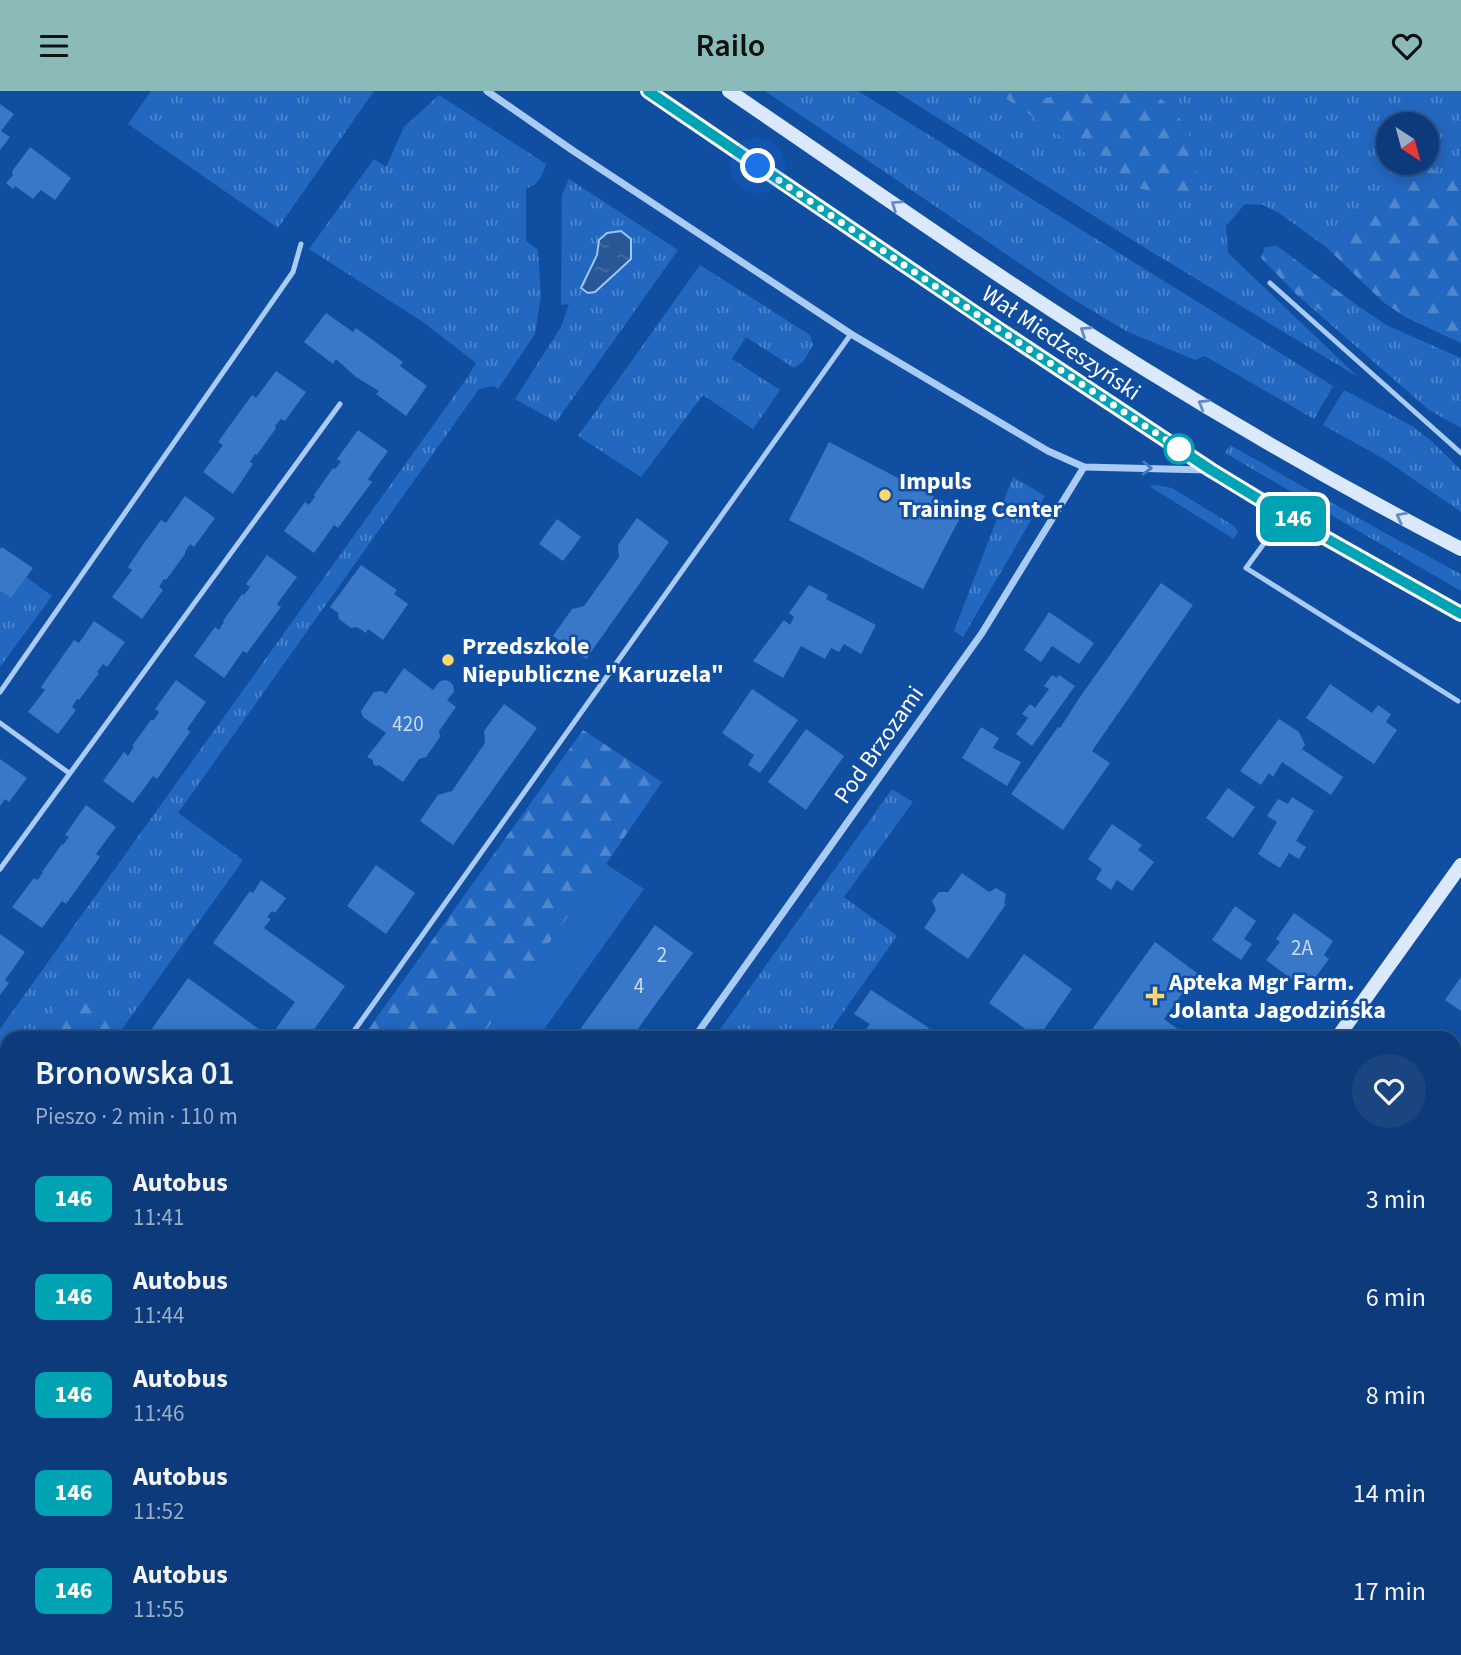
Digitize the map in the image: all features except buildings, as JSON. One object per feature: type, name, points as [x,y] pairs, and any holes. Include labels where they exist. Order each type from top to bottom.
[{"type":"main road","name":"Wał Miedzeszyński","points":[[648,91],[1211,470],[1461,614]]},
{"type":"main road","name":"Wał Miedzeszyński","points":[[729,91],[1013,284],[1143,368],[1363,497],[1461,549]]},
{"type":"main road","points":[[1342,1031],[1461,866]]},
{"type":"street","points":[[487,91],[851,334],[1048,451],[1084,467],[1211,470]]},
{"type":"street","name":"Pod Brzozami","points":[[699,1031],[982,633],[1084,467]]},
{"type":"lane","points":[[0,692],[293,272],[301,244]]},
{"type":"lane","points":[[1269,283],[1461,453]]},
{"type":"lane","points":[[354,1031],[851,334]]},
{"type":"lane","points":[[0,869],[340,404]]},
{"type":"lane","points":[[1285,515],[1246,568],[1458,701]]},
{"type":"lane","points":[[0,723],[69,773]]},
{"type":"green space","points":[[151,91],[374,91],[278,228],[128,124]]},
{"type":"green space","points":[[765,91],[858,91],[1333,386],[1314,419],[1205,356],[1195,360],[1126,331],[1068,296]]},
{"type":"green space","points":[[895,91],[995,91],[1137,188],[1194,200],[1198,152],[1176,112],[1155,94],[1132,91],[1461,91],[1461,187],[1457,182],[1400,180],[1383,214],[1351,216],[1326,247],[1279,213],[1263,205],[1245,204],[1226,226],[1228,253],[1358,377]]},
{"type":"green space","points":[[995,91],[1038,91],[1042,98],[1102,91],[1155,94],[1176,112],[1198,152],[1194,200],[1137,188]]},
{"type":"green space","points":[[1038,91],[1102,91],[1042,98]]},
{"type":"green space","points":[[439,95],[546,164],[539,179],[526,189],[526,241],[538,250],[541,295],[535,334],[498,389],[493,386],[479,389],[178,813],[243,860],[125,1025],[96,1002],[79,995],[61,1001],[39,1031],[0,1031],[476,363],[423,322],[309,249],[374,159],[386,167],[404,127]]},
{"type":"green space","points":[[1439,173],[1461,187],[1461,343],[1407,318],[1383,302],[1326,247],[1351,216],[1383,214],[1400,180],[1411,175],[1439,175]]},
{"type":"green space","points":[[569,179],[678,250],[556,422],[515,399],[561,327],[569,304],[561,305],[562,195]]},
{"type":"green space","points":[[1277,246],[1354,303],[1335,319],[1297,295],[1261,258],[1265,247]]},
{"type":"green space","points":[[700,265],[810,335],[813,345],[803,362],[794,368],[746,337],[732,359],[780,390],[753,429],[703,395],[641,477],[578,436]]},
{"type":"green space","points":[[1297,295],[1335,319],[1354,303],[1386,325],[1461,358],[1461,428],[1429,410]]},
{"type":"green space","points":[[1344,390],[1412,426],[1461,470],[1461,512],[1384,459],[1323,425]]},
{"type":"green space","points":[[1230,445],[1461,574],[1461,591],[1225,453]]},
{"type":"green space","points":[[1013,477],[1045,496],[963,637],[954,631]]},
{"type":"green space","points":[[1149,486],[1172,488],[1234,526],[1238,532],[1234,539]]},
{"type":"green space","points":[[26,577],[52,596],[0,667],[0,591],[11,598]]},
{"type":"green space","points":[[583,730],[662,782],[486,1031],[367,1031]]},
{"type":"green space","points":[[892,789],[913,802],[844,897],[897,936],[830,1031],[719,1031]]},
{"type":"green space","points":[[606,864],[644,889],[543,1031],[486,1031]]},
{"type":"green space","points":[[79,994],[96,1002],[125,1025],[121,1031],[39,1031],[61,1001]]},
{"type":"water","points":[[621,231],[631,239],[631,259],[595,292],[588,293],[581,288],[597,255],[599,240],[607,233]]},
{"type":"bus line","name":"146","points":[[648,91],[1211,470],[1461,614]]},
{"type":"place","name":"Impuls Training Center","points":[[885,495]]},
{"type":"place","name":"Przedszkole Niepubliczne \"Karuzela\"","points":[[448,660]]},
{"type":"place","name":"Apteka Mgr Farm. Jolanta Jagodzińska","points":[[1155,996]]},
{"type":"route","points":[[758,166],[1189,455],[1179,449]]}]
